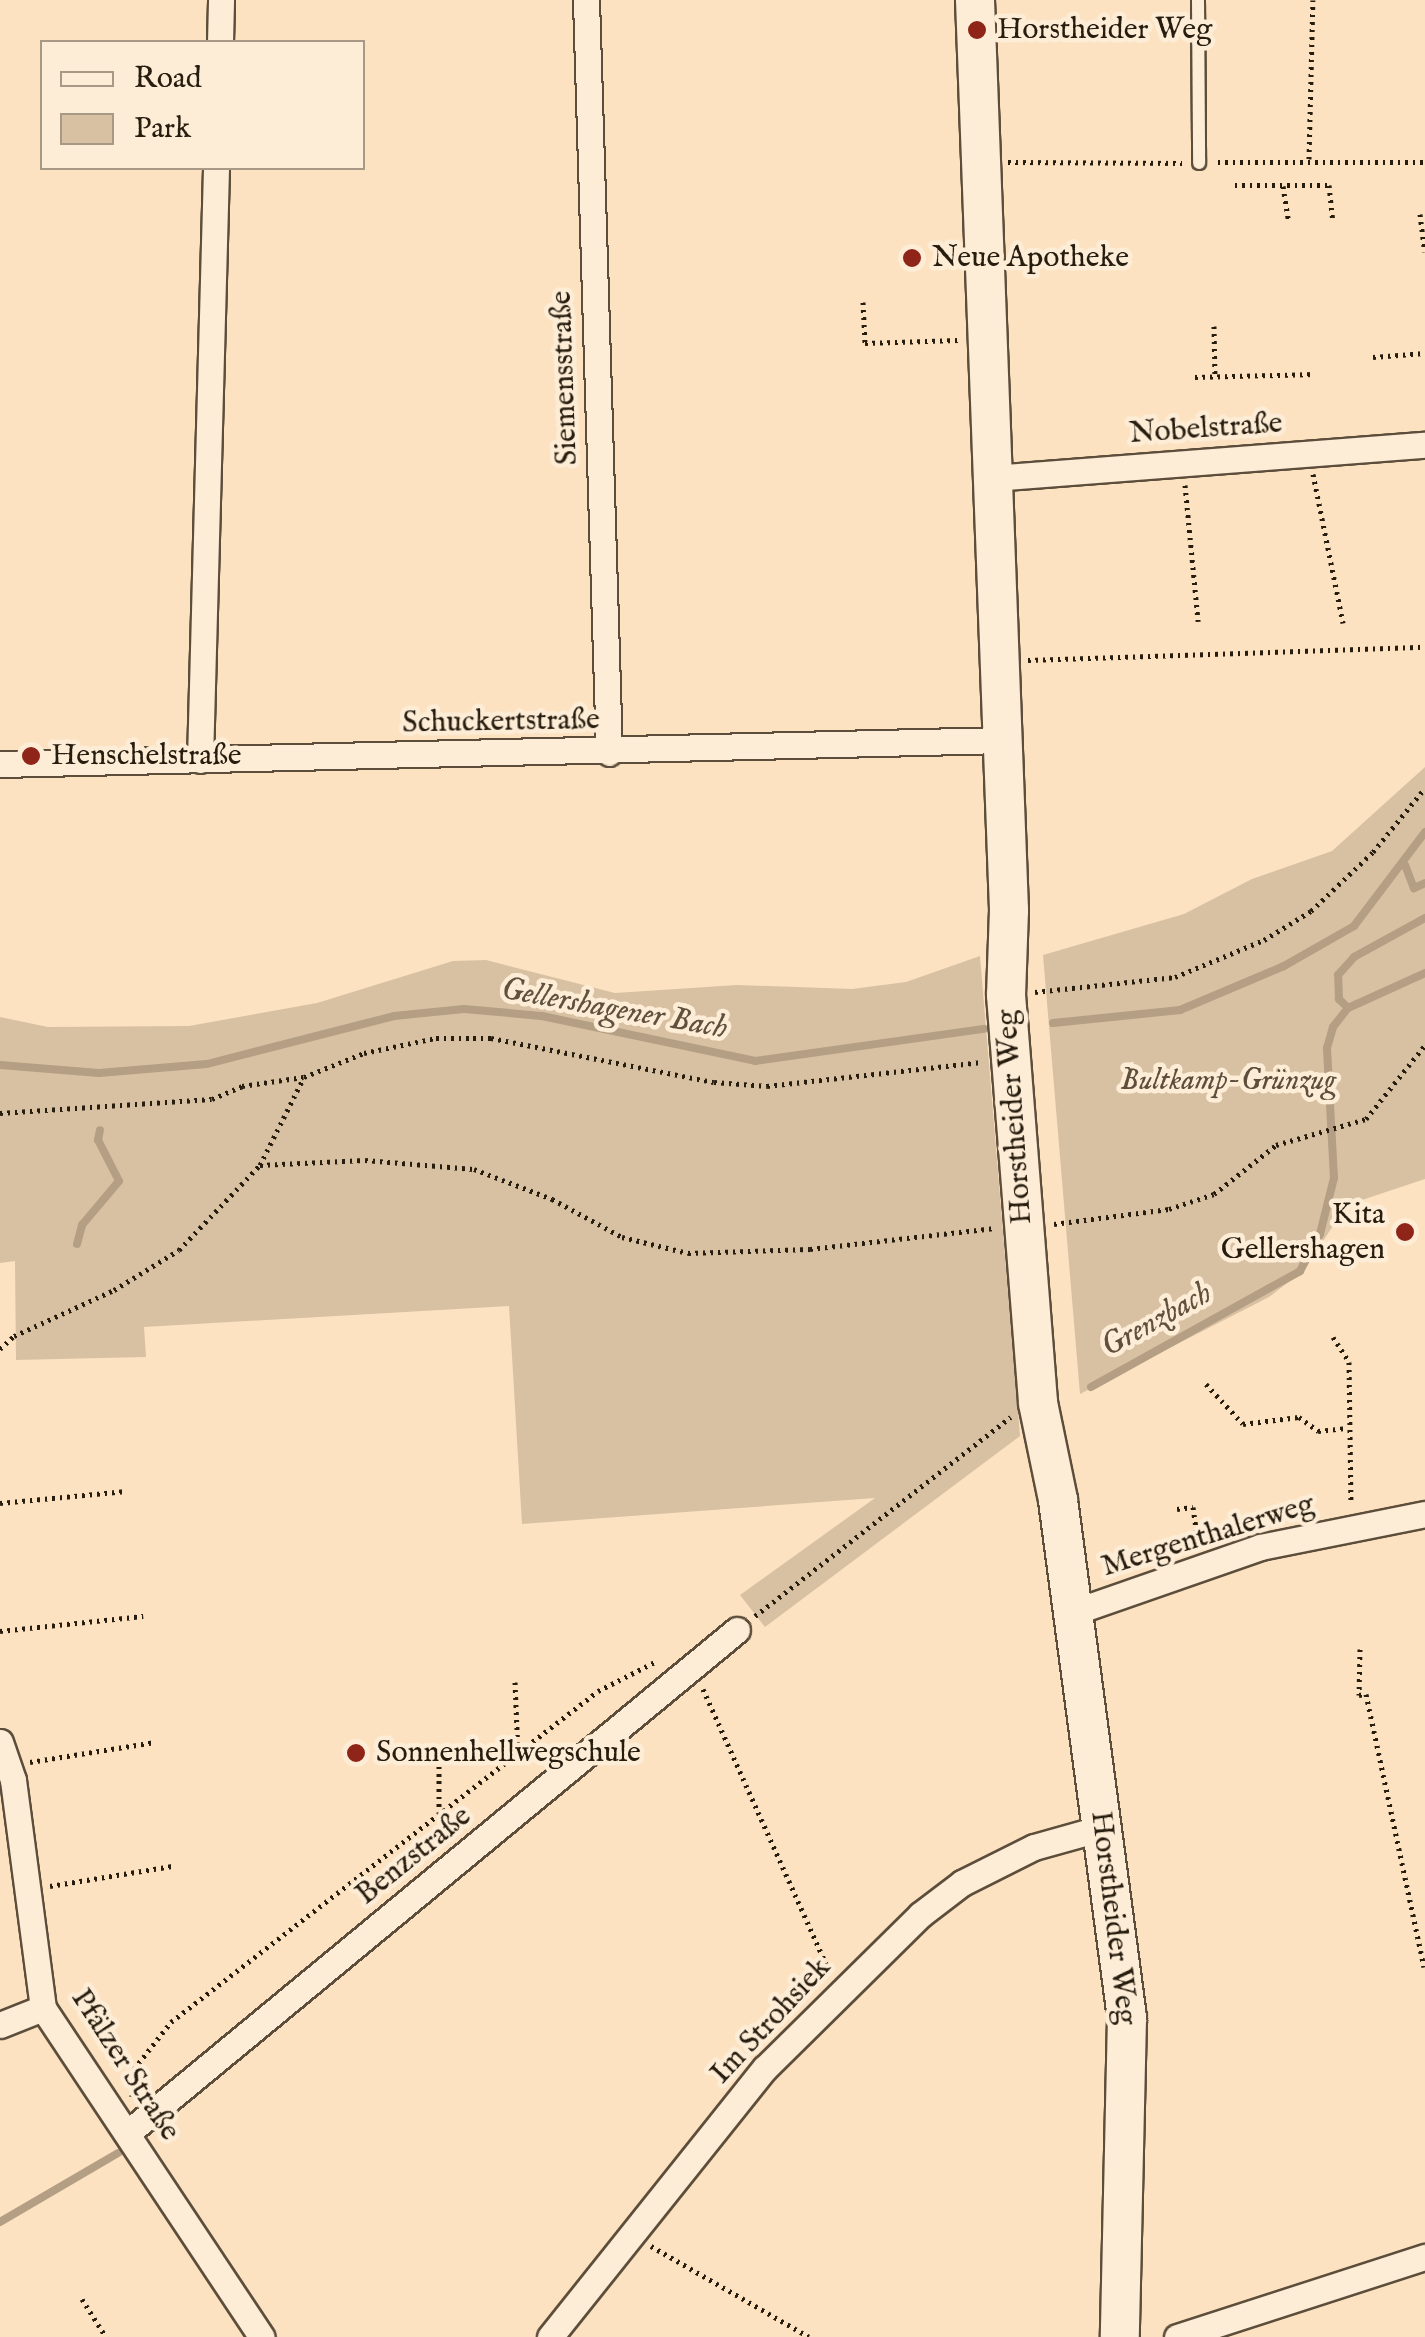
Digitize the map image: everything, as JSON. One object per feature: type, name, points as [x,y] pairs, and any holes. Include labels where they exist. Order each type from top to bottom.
[{"type":"street","points":[[220,40],[221,0]]},
{"type":"street","name":"Siemensstraße","points":[[586,0],[608,754]]},
{"type":"street","name":"Horstheider Weg","points":[[975,0],[1004,740],[1010,1054],[1060,1402],[1058,1500]]},
{"type":"street","points":[[200,760],[216,170]]},
{"type":"street","name":"Nobelstraße","points":[[992,478],[1425,445]]},
{"type":"street","name":"Schuckertstraße","points":[[0,764],[608,754],[1004,740]]},
{"type":"street","name":"Horstheider Weg","points":[[1009,910],[1026,994],[1038,1404],[1058,1500],[1130,2069],[1120,2337]]},
{"type":"street","name":"Mergenthalerweg","points":[[1071,1614],[1201,1568],[1352,1526],[1425,1514]]},
{"type":"street","name":"Benzstraße","points":[[130,2131],[737,1630]]},
{"type":"street","name":"Pfälzer Straße","points":[[4,1754],[28,1890],[43,2008],[130,2131],[262,2337]]},
{"type":"street","name":"Im Strohsiek","points":[[550,2337],[765,2068],[920,1915],[962,1884],[1034,1847],[1102,1828]]},
{"type":"street","points":[[0,2026],[43,2008]]},
{"type":"street","points":[[1177,2337],[1425,2256]]},
{"type":"lane","points":[[1198,0],[1200,163]]},
{"type":"path","points":[[1309,159],[1313,0]]},
{"type":"path","points":[[1235,185],[1329,185],[1333,221]]},
{"type":"path","points":[[1283,185],[1289,222]]},
{"type":"path","points":[[1420,214],[1425,252]]},
{"type":"path","points":[[863,302],[865,343],[986,339]]},
{"type":"path","points":[[1214,326],[1215,377]]},
{"type":"path","points":[[1374,357],[1425,353]]},
{"type":"path","points":[[1195,377],[1316,374]]},
{"type":"path","points":[[1308,454],[1343,623]]},
{"type":"path","points":[[1183,464],[1198,621]]},
{"type":"path","points":[[1000,660],[1425,647]]},
{"type":"path","points":[[1026,994],[1175,977],[1264,940],[1312,911],[1373,852],[1425,788]]},
{"type":"path","points":[[0,1114],[212,1100],[272,1078],[304,1076],[400,1043],[462,1036],[767,1086],[986,1062],[1010,1054]]},
{"type":"path","points":[[260,1165],[365,1160],[474,1169],[552,1199],[622,1237],[688,1253],[810,1248],[1034,1225],[1169,1209],[1214,1194],[1276,1144],[1366,1119],[1425,1045]]},
{"type":"path","points":[[0,1349],[14,1336],[154,1269],[260,1165],[304,1076]]},
{"type":"path","points":[[1333,1336],[1349,1362],[1352,1526]]},
{"type":"path","points":[[1206,1384],[1244,1424],[1299,1417],[1318,1431],[1348,1428]]},
{"type":"path","points":[[737,1630],[1010,1417],[1038,1404]]},
{"type":"path","points":[[0,1504],[126,1491]]},
{"type":"path","points":[[1177,1510],[1193,1507],[1201,1568]]},
{"type":"path","points":[[0,1630],[143,1616]]},
{"type":"path","points":[[1360,1649],[1359,1695],[1366,1694],[1424,1966]]},
{"type":"path","points":[[130,2131],[134,2069],[171,2022],[598,1690],[664,1658],[701,1662],[839,1994]]},
{"type":"path","points":[[515,1682],[518,1755]]},
{"type":"path","points":[[4,1754],[155,1742]]},
{"type":"path","points":[[439,1766],[439,1812]]},
{"type":"path","points":[[28,1890],[172,1866]]},
{"type":"path","points":[[632,2234],[809,2337]]},
{"type":"path","points":[[82,2299],[106,2337]]},
{"type":"green space","name":"Bultkamp-Grünzug","points":[[1425,767],[1425,1179],[1347,1205],[1303,1271],[1269,1297],[1080,1394],[1043,955],[1184,914],[1252,879],[1332,851]]},
{"type":"green space","points":[[980,956],[1020,1436],[765,1627],[740,1595],[875,1498],[522,1524],[509,1306],[144,1327],[146,1357],[16,1360],[15,1261],[0,1263],[0,1017],[48,1027],[189,1026],[317,1003],[453,961],[486,960],[615,993],[737,985],[852,989],[906,982]]},
{"type":"waterway","name":"Gellershagener Bach","points":[[1053,1023],[1180,1010],[1284,966],[1354,926],[1425,832]]},
{"type":"waterway","points":[[1405,865],[1414,888],[1425,883]]},
{"type":"waterway","points":[[1348,1008],[1339,999],[1338,975],[1354,957],[1425,918]]},
{"type":"waterway","name":"Grenzbach","points":[[1091,1387],[1300,1271],[1320,1234],[1334,1178],[1327,1048],[1333,1027],[1348,1008],[1425,973]]},
{"type":"waterway","name":"Gellershagener Bach","points":[[0,1065],[99,1073],[207,1064],[394,1016],[464,1009],[542,1016],[755,1061],[984,1029]]},
{"type":"waterway","points":[[77,1244],[82,1225],[119,1181],[98,1140],[100,1130]]},
{"type":"waterway","name":"Grenzbach","points":[[0,2222],[118,2153]]},
{"type":"place","name":"Horstheider Weg","points":[[977,30]]},
{"type":"place","name":"Neue Apotheke","points":[[912,258]]},
{"type":"place","name":"Henschelstraße","points":[[31,756]]},
{"type":"place","name":"Kita Gellershagen","points":[[1405,1232]]},
{"type":"place","name":"Sonnenhellwegschule","points":[[356,1753]]}]
